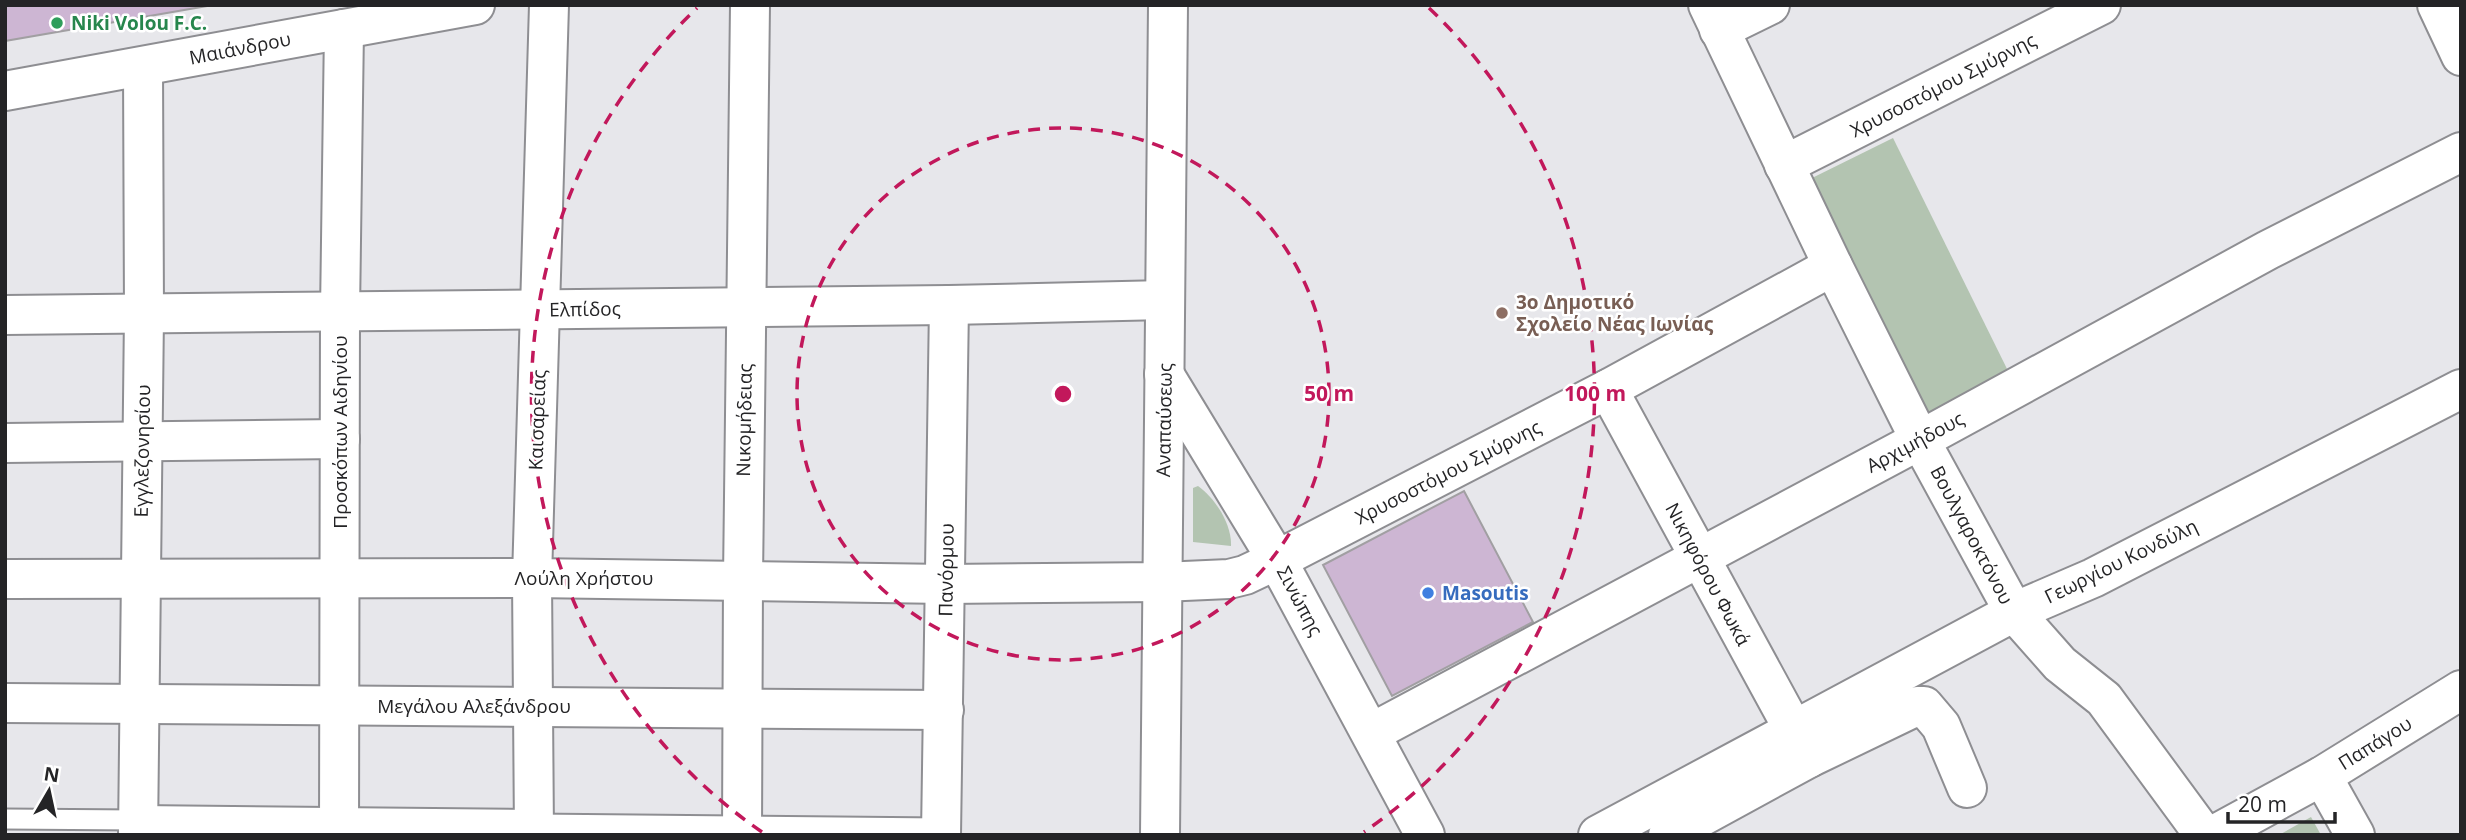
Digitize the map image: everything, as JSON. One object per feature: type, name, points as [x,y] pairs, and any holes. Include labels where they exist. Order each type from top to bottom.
[{"type":"street","name":"Μαιάνδρου","points":[[5,91],[475,5]]},
{"type":"street","name":"Καισαρείας","points":[[534,829],[532,578],[549,5]]},
{"type":"street","name":"Νικομήδειας","points":[[742,830],[750,5]]},
{"type":"street","name":"Αναπαύσεως","points":[[1160,835],[1168,5]]},
{"type":"street","points":[[1714,18],[1770,5]]},
{"type":"street","name":"Χρυσοστόμου Σμύρνης","points":[[1784,165],[2061,14],[2101,5]]},
{"type":"street","points":[[2437,5],[2461,56]]},
{"type":"street","name":"Βουλγαροκτόνου","points":[[1714,18],[1920,440],[2014,612],[2060,664],[2104,699],[2204,835]]},
{"type":"street","name":"Προσκόπων Αιδηνίου","points":[[339,829],[340,312],[344,29]]},
{"type":"street","name":"Εγγλεζονησίου","points":[[138,827],[144,314],[143,67]]},
{"type":"street","name":"Αρχιμήδους","points":[[1371,733],[1920,440],[2268,250],[2461,152]]},
{"type":"street","name":"Χρυσοστόμου Σμύρνης","points":[[1162,582],[1229,579],[1277,560],[1608,389],[1833,266]]},
{"type":"street","name":"Ελπίδος","points":[[5,315],[949,305],[1165,300]]},
{"type":"street","name":"Πανόρμου","points":[[941,831],[949,305]]},
{"type":"street","name":"Σινώπης","points":[[1164,374],[1277,560],[1425,835]]},
{"type":"street","name":"Νικηφόρου Φωκά","points":[[1608,389],[1801,745]]},
{"type":"street","name":"Γεωργίου Κονδύλη","points":[[1668,835],[1801,745],[2014,612],[2093,578],[2461,389]]},
{"type":"street","points":[[5,443],[340,439]]},
{"type":"street","name":"Λούλη Χρήστου","points":[[5,579],[743,579],[946,584],[1162,582]]},
{"type":"street","name":"Παπάγου","points":[[2214,835],[2322,776],[2461,690]]},
{"type":"street","name":"Μεγάλου Αλεξάνδρου","points":[[5,703],[944,710]]},
{"type":"street","name":"Γεωργίου Κονδύλη","points":[[1598,835],[1801,745],[1917,706],[1924,706],[1941,726],[1967,788]]},
{"type":"street","points":[[2322,776],[2355,835]]},
{"type":"street","points":[[138,827],[534,829]]},
{"type":"lane","points":[[5,819],[138,827]]},
{"type":"lane","points":[[534,829],[941,831]]},
{"type":"green space","points":[[1893,138],[2013,381],[1926,424],[1806,181]]},
{"type":"green space","points":[[1198,486],[1221,512],[1229,529],[1231,546],[1193,542],[1193,488]]},
{"type":"green space","points":[[2311,817],[2321,835],[2279,835]]},
{"type":"building","name":"Niki Volou F.C.","points":[[5,5],[213,5],[5,41]]},
{"type":"building","name":"Masoutis","points":[[1464,491],[1533,622],[1392,696],[1323,565]]},
{"type":"place","name":"Niki Volou F.C.","points":[[57,23]]},
{"type":"place","name":"3ο Δημοτικό Σχολείο Νέας Ιωνίας","points":[[1502,313]]},
{"type":"place","name":"Masoutis","points":[[1428,593]]}]
